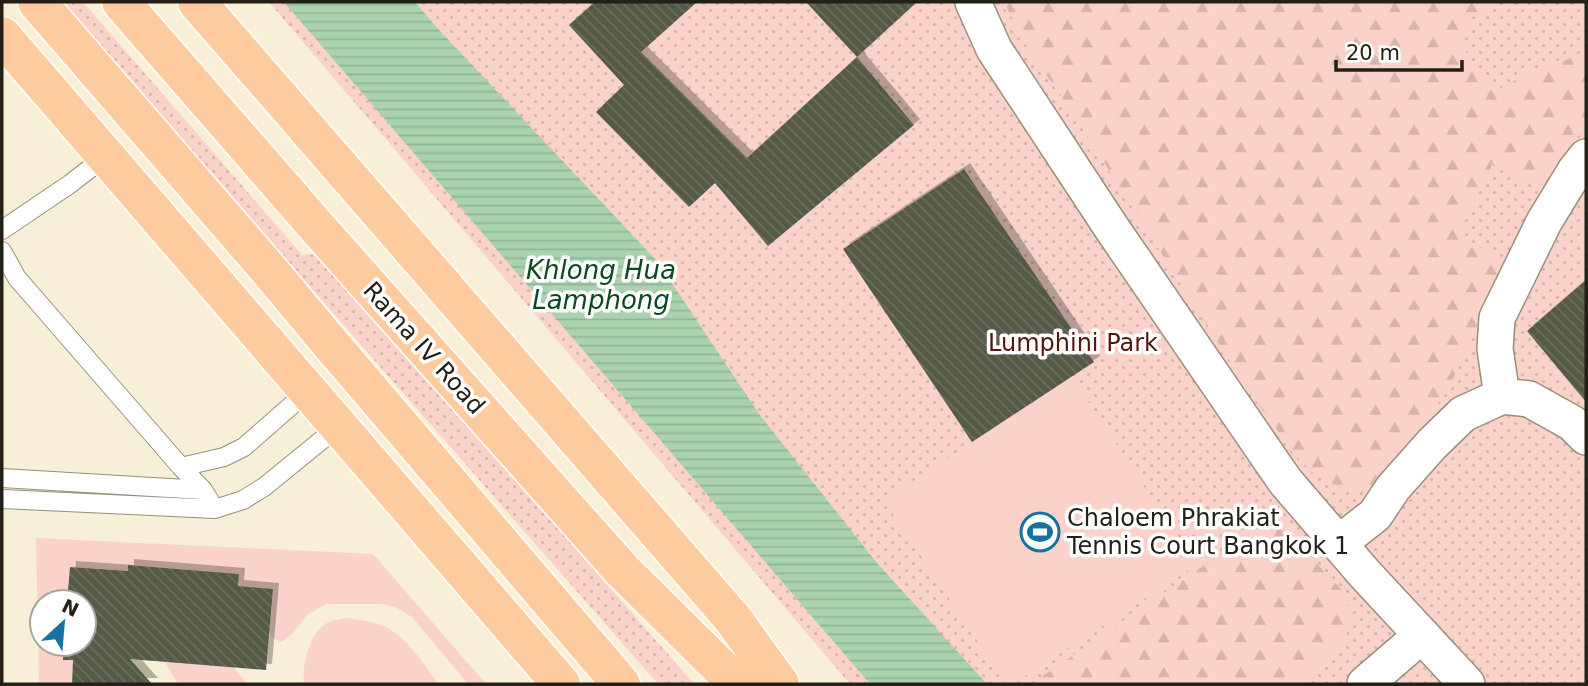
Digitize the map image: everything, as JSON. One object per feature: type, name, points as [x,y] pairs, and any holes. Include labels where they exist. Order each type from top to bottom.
[{"type":"main road","points":[[37,2],[621,684]]},
{"type":"main road","name":"Rama IV Road","points":[[121,2],[622,570],[737,684]]},
{"type":"main road","points":[[197,2],[733,619],[780,684]]},
{"type":"main road","points":[[2,36],[561,684]]},
{"type":"street","points":[[973,2],[994,49],[1111,227],[1285,481],[1467,684]]},
{"type":"street","points":[[1502,396],[1495,349],[1497,318],[1544,222],[1586,157]]},
{"type":"street","points":[[1339,543],[1375,515],[1393,488],[1463,414],[1502,396],[1529,399],[1572,423],[1586,436]]},
{"type":"street","points":[[1365,684],[1422,635]]},
{"type":"lane","points":[[2,230],[106,156]]},
{"type":"lane","points":[[2,251],[17,278],[203,490],[215,509]]},
{"type":"lane","points":[[181,467],[223,457],[244,447],[309,390]]},
{"type":"lane","points":[[2,499],[215,509],[243,500],[264,487],[340,426]]},
{"type":"lane","points":[[2,478],[203,490]]},
{"type":"green space","points":[[63,2],[83,2],[302,255],[318,254],[694,684],[658,684]]},
{"type":"green space","name":"Lumphini Park","points":[[269,2],[1586,2],[1586,684],[850,684]]},
{"type":"green space","points":[[1004,2],[1491,2],[1486,10],[1472,17],[1462,37],[1470,64],[1484,81],[1501,88],[1530,72],[1578,56],[1586,47],[1586,124],[1542,190],[1492,165],[1457,236],[1507,261],[1453,379],[1426,423],[1391,455],[1369,490],[1345,490],[1316,476],[1293,453],[1239,376],[1074,115],[1027,47]]},
{"type":"green space","name":"Chaloem Phrakiat Tennis Court Bangkok 1","points":[[1072,377],[1196,565],[1013,684],[1006,684],[884,500]]},
{"type":"green space","points":[[1279,514],[1317,564],[1346,594],[1351,618],[1344,643],[1299,684],[1031,684]]},
{"type":"green space","points":[[36,538],[373,554],[486,684],[468,684],[412,617],[395,607],[382,604],[327,604],[308,614],[291,635],[281,642],[273,638],[236,588],[70,570],[69,588],[37,588]]},
{"type":"green space","points":[[346,618],[377,624],[394,632],[424,664],[438,684],[304,684],[308,649],[316,633],[329,622]]},
{"type":"green space","points":[[161,639],[231,664],[247,684],[178,684],[166,664]]},
{"type":"green space","points":[[38,658],[76,658],[104,684],[39,684]]},
{"type":"water","name":"Khlong Hua Lamphong","points":[[284,2],[415,2],[657,261],[759,414],[877,563],[987,684],[870,684]]},
{"type":"building","points":[[595,2],[697,2],[641,52],[747,158],[857,57],[914,125],[768,246],[715,183],[689,207],[596,112],[624,85],[569,25]]},
{"type":"building","points":[[806,2],[917,2],[857,57]]},
{"type":"building","points":[[964,169],[1094,362],[972,442],[843,249]]},
{"type":"building","points":[[1586,280],[1586,402],[1527,331]]},
{"type":"building","points":[[128,565],[239,574],[238,586],[273,589],[266,670],[130,659],[152,684],[72,684],[73,660],[63,658],[98,658],[98,588],[68,588],[70,567],[128,571]]},
{"type":"place","name":"Chaloem Phrakiat Tennis Court Bangkok 1","points":[[1040,532]]}]
